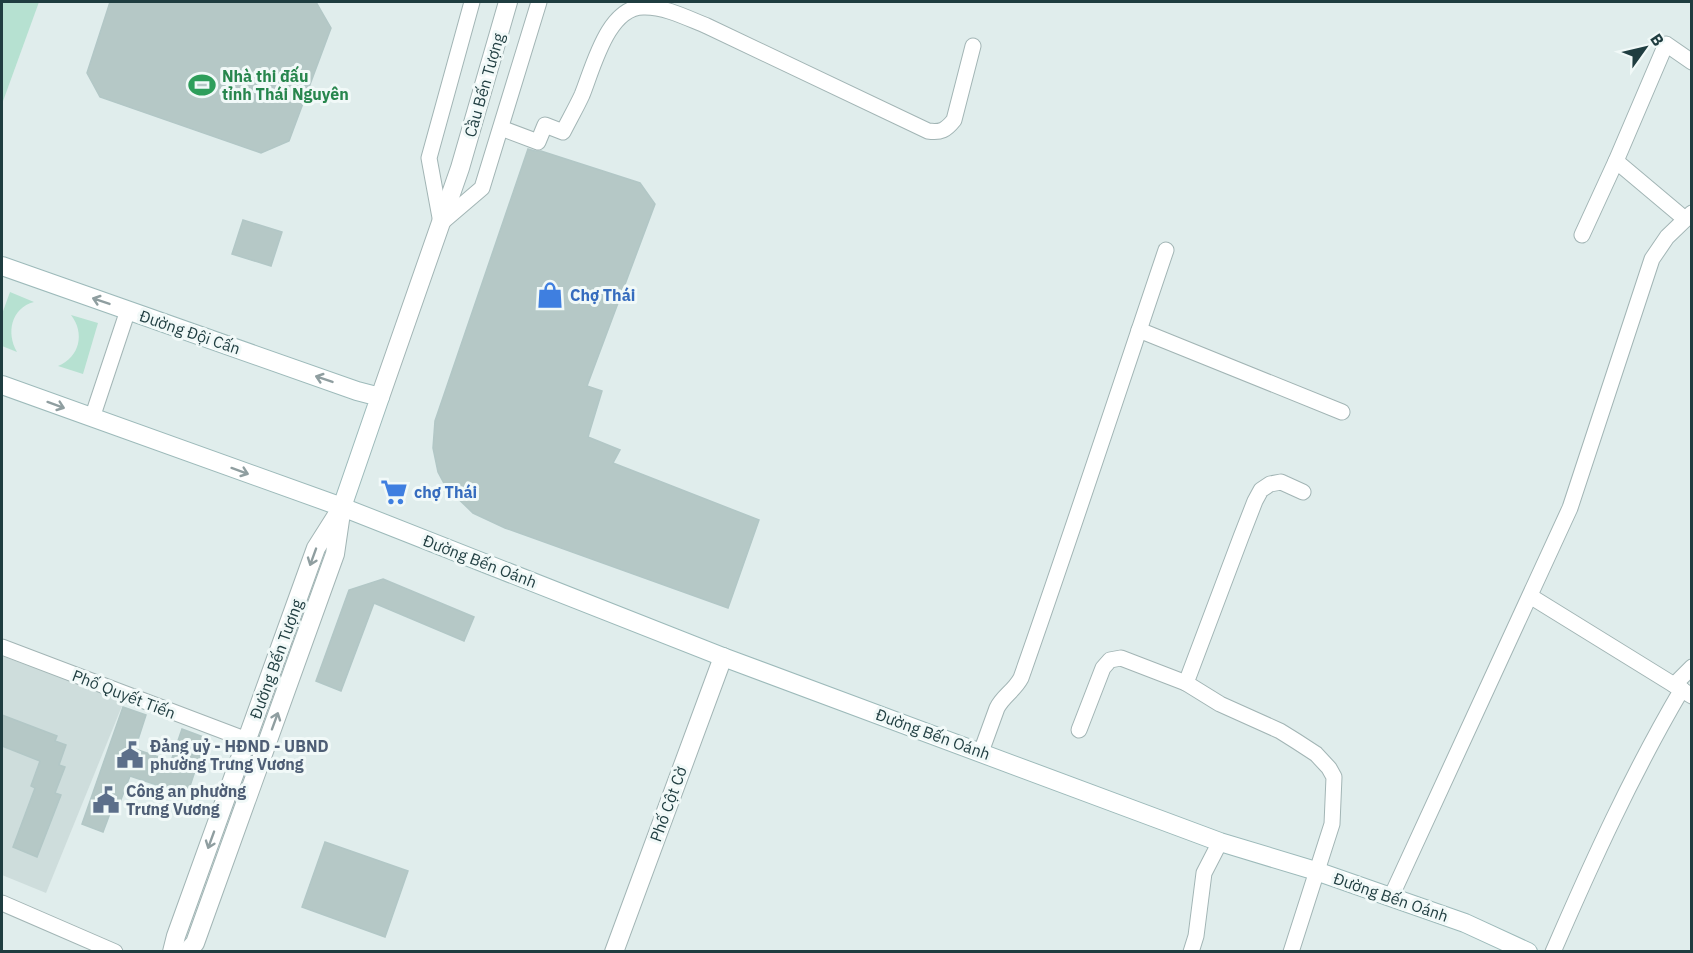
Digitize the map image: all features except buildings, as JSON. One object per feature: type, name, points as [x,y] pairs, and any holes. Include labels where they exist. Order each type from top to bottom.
[{"type":"main road","name":"Cầu Bến Tượng","points":[[460,168],[508,2]]},
{"type":"main road","name":"Đường Bến Tượng","points":[[187,951],[195,943],[335,554],[342,507],[460,168]]},
{"type":"main road","name":"Đường Đội Cấn","points":[[2,266],[357,391],[380,397]]},
{"type":"main road","points":[[2,385],[342,507]]},
{"type":"main road","name":"Đường Bến Tượng","points":[[172,951],[316,548],[342,507]]},
{"type":"main road","name":"Đường Bến Oánh","points":[[342,507],[723,657],[1220,842],[1316,871],[1465,922],[1528,951]]},
{"type":"main road","name":"Phố Cột Cờ","points":[[614,951],[723,657]]},
{"type":"street","points":[[441,223],[429,158],[472,2]]},
{"type":"street","points":[[441,223],[482,188],[539,2]]},
{"type":"street","points":[[501,128],[538,142],[545,125],[563,132],[581,96],[598,50],[614,23],[627,12],[644,6],[672,12],[707,26],[920,127],[939,133],[947,129],[954,120],[973,46]]},
{"type":"street","points":[[1581,235],[1616,161],[1666,44],[1692,62]]},
{"type":"street","points":[[1391,897],[1570,508],[1652,259],[1667,237],[1688,216],[1616,161]]},
{"type":"street","points":[[981,752],[1000,702],[1015,688],[1021,678],[1107,430],[1166,250]]},
{"type":"street","points":[[92,418],[128,310]]},
{"type":"street","points":[[1139,330],[1342,412]]},
{"type":"street","points":[[1186,683],[1261,490],[1270,484],[1281,482],[1303,492]]},
{"type":"street","points":[[1530,596],[1683,690]]},
{"type":"street","name":"Phố Quyết Tiến","points":[[2,647],[247,740]]},
{"type":"street","points":[[1079,730],[1103,668],[1110,660],[1120,658],[1186,683],[1214,701],[1288,736],[1316,754],[1334,777],[1332,824],[1291,951]]},
{"type":"street","points":[[1553,951],[1607,831],[1651,742],[1683,690],[1692,667]]},
{"type":"street","points":[[1191,951],[1196,936],[1204,873],[1220,842]]},
{"type":"street","points":[[2,903],[115,951]]},
{"type":"shaded area","points":[[2,656],[124,701],[46,893],[2,875]]},
{"type":"green space","points":[[2,2],[39,2],[2,104]]},
{"type":"green space","points":[[10,292],[34,302],[20,310],[13,322],[12,337],[17,352],[2,346],[2,314]]},
{"type":"green space","points":[[71,315],[98,323],[83,374],[58,366],[71,357],[78,344],[78,329]]},
{"type":"place","name":"Nhà thi đấu tỉnh Thái Nguyên","points":[[202,85]]},
{"type":"place","name":"Chợ Thái","points":[[550,295]]},
{"type":"place","name":"chợ Thái","points":[[394,492]]},
{"type":"place","name":"Đảng uỷ - HĐND - UBND phường Trưng Vương","points":[[130,755]]},
{"type":"place","name":"Công an phường Trưng Vương","points":[[106,800]]}]
